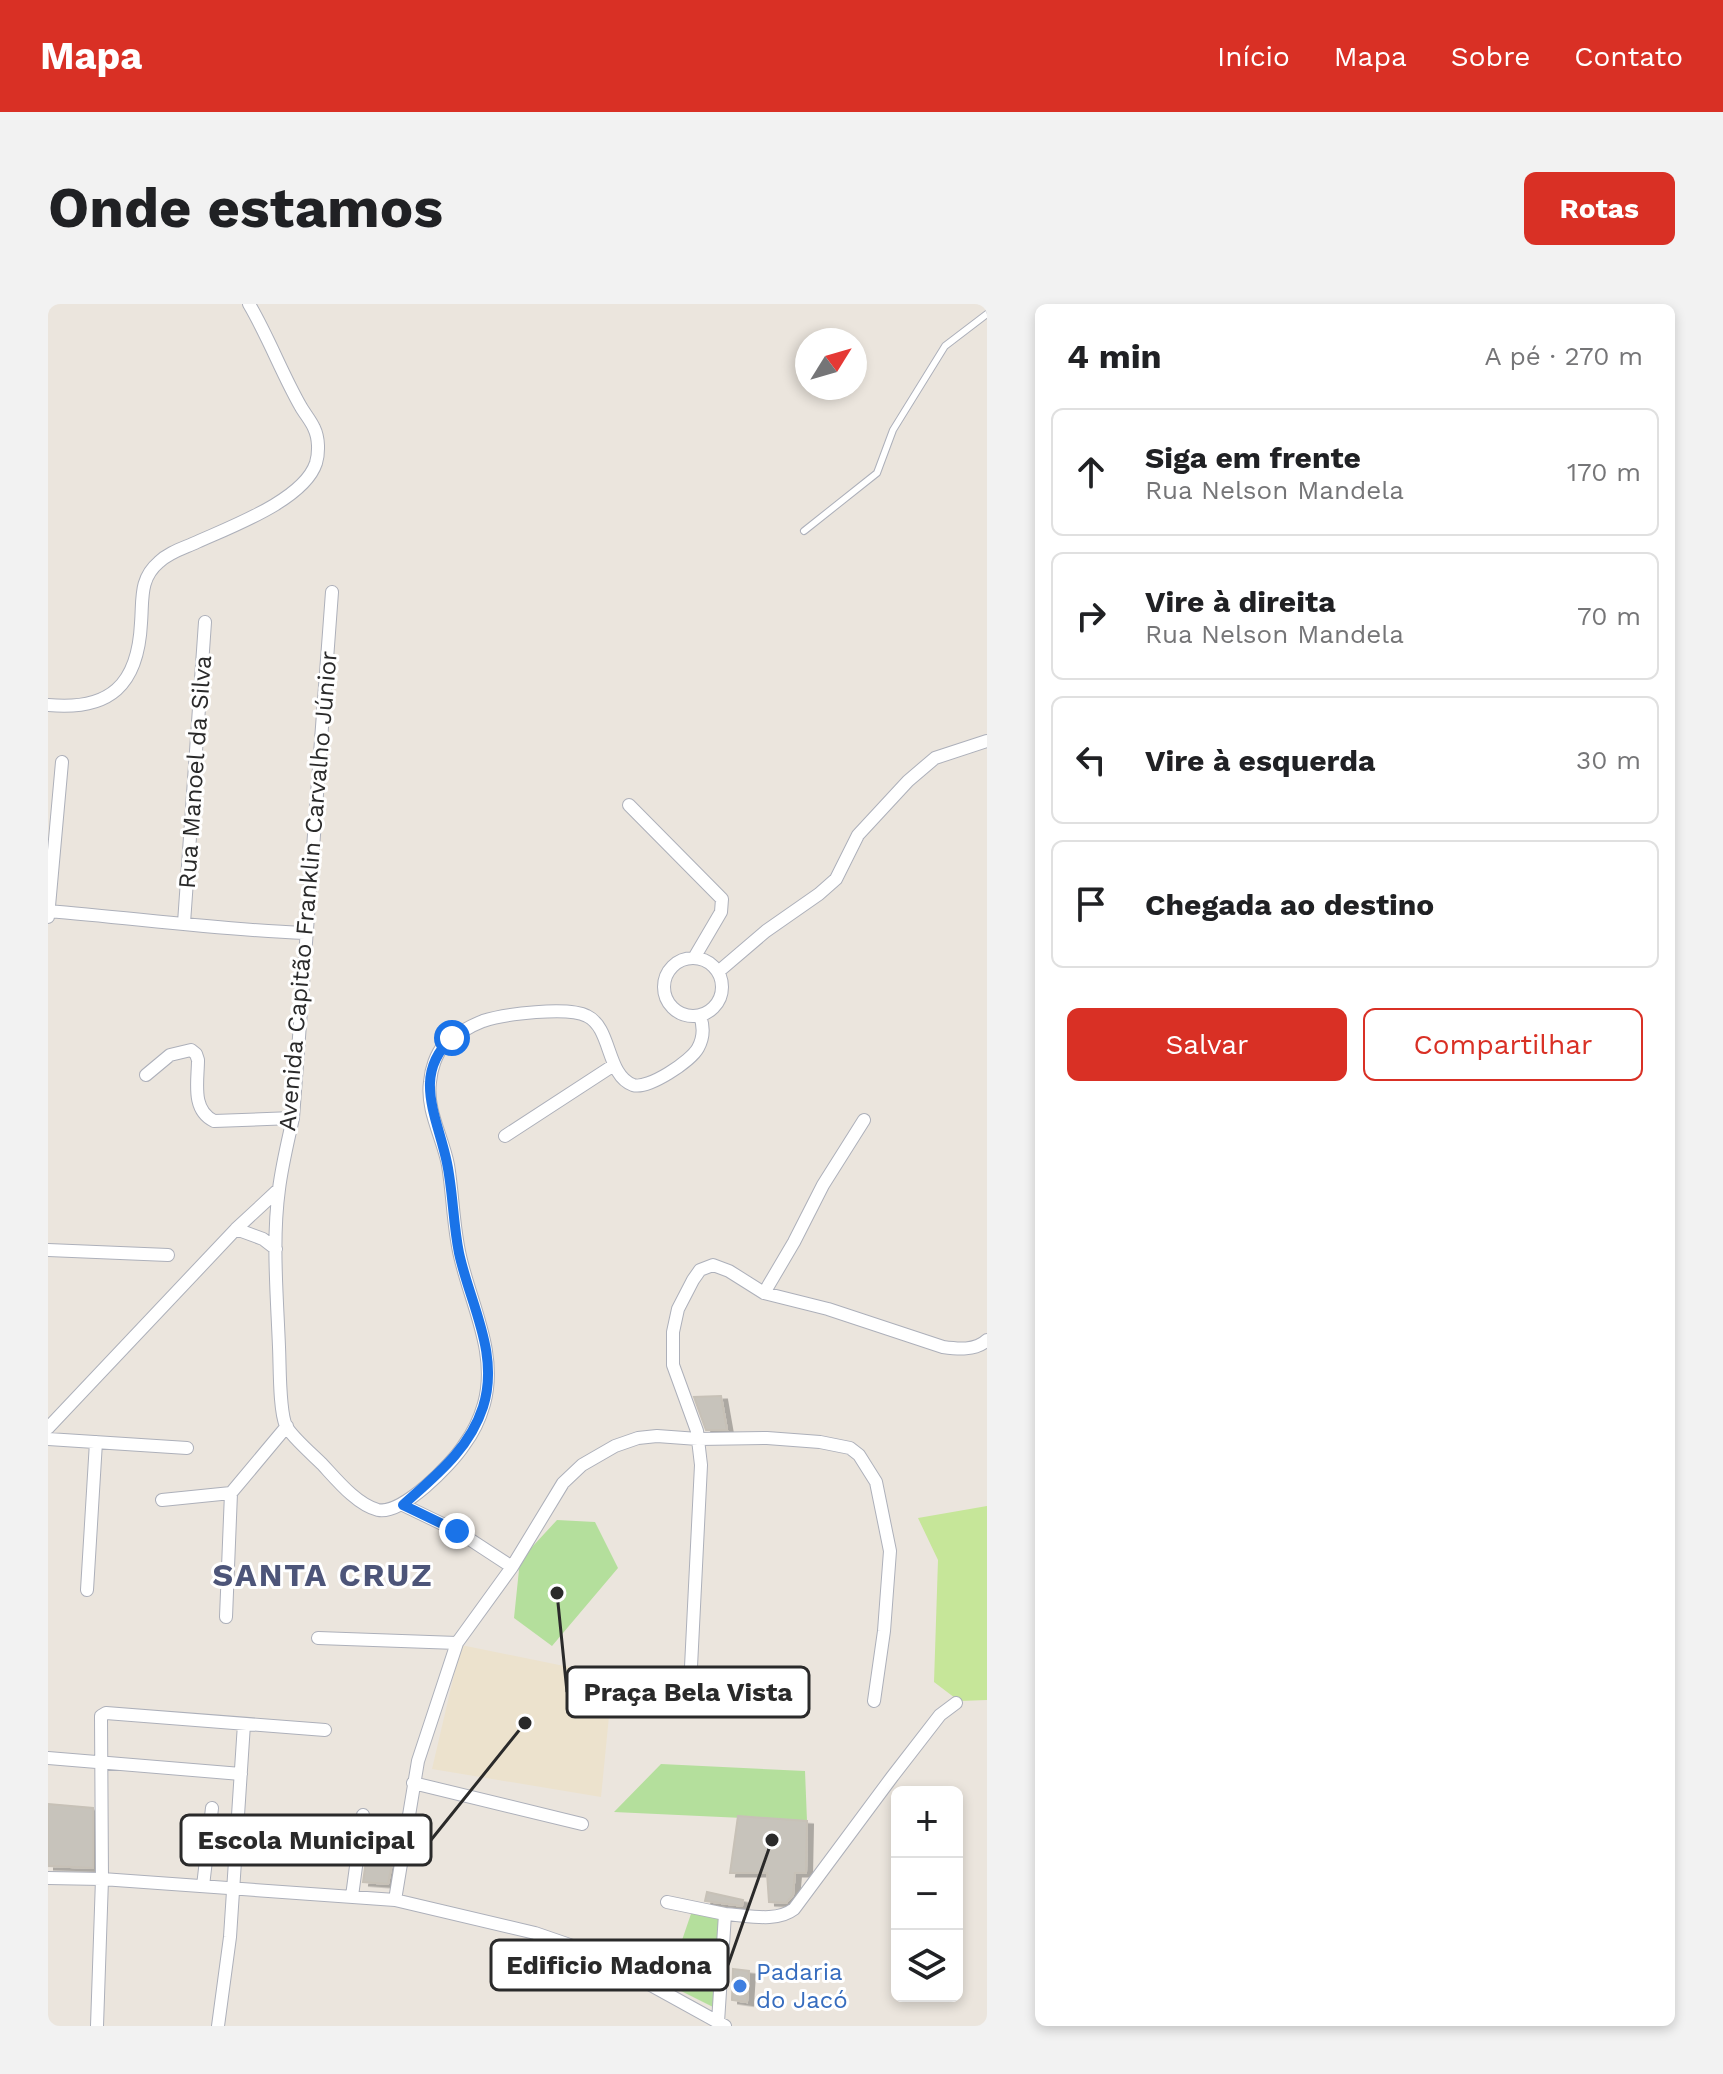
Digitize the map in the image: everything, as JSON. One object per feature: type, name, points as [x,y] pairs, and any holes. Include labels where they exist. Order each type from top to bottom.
[{"type":"street","points":[[48,705],[82,706],[96,703],[124,683],[135,656],[141,626],[142,587],[159,561],[280,502],[309,478],[319,449],[315,429],[301,408],[249,304]]},
{"type":"street","name":"Avenida Capitão Franklin Carvalho Júnior","points":[[287,1426],[280,1368],[276,1249],[278,1190],[293,1118],[332,592]]},
{"type":"street","name":"Rua Manoel da Silva","points":[[184,923],[205,622]]},
{"type":"street","points":[[718,972],[766,931],[836,879],[858,835],[908,781],[935,758],[987,741]]},
{"type":"street","points":[[62,762],[48,913],[184,923],[234,931],[305,933]]},
{"type":"street","points":[[629,805],[722,899],[721,912],[694,958]]},
{"type":"street","points":[[682,960],[703,960],[718,972],[722,994],[710,1012],[687,1016],[676,1011],[668,1002],[664,990],[665,978],[672,967],[682,960]]},
{"type":"street","points":[[226,1617],[231,1493],[287,1426],[361,1501],[380,1511],[389,1511],[406,1502],[463,1447],[483,1407],[488,1386],[488,1357],[459,1254],[448,1164],[429,1100],[430,1081],[441,1048],[452,1038],[483,1021],[553,1010],[581,1013],[595,1021],[603,1033],[614,1065],[632,1085],[650,1086],[687,1061],[698,1048],[703,1033],[700,1016]]},
{"type":"street","points":[[146,1075],[170,1055],[191,1050],[198,1060],[198,1104],[209,1119],[293,1118]]},
{"type":"street","points":[[505,1136],[614,1065]]},
{"type":"street","points":[[764,1293],[823,1185],[864,1120]]},
{"type":"street","points":[[48,1428],[236,1229],[278,1190]]},
{"type":"street","points":[[236,1229],[263,1239],[276,1249]]},
{"type":"street","points":[[48,1250],[168,1255]]},
{"type":"street","points":[[690,1687],[700,1482],[698,1439],[673,1365],[673,1332],[678,1309],[693,1280],[707,1266],[713,1265],[729,1271],[764,1293],[828,1309],[943,1347],[959,1349],[986,1343]]},
{"type":"street","points":[[395,1900],[413,1783],[429,1724],[457,1643],[512,1567],[563,1483],[582,1465],[615,1446],[638,1438],[657,1436],[767,1438],[850,1448],[869,1467],[876,1482],[890,1551],[884,1631],[874,1701]]},
{"type":"street","points":[[48,1439],[187,1448]]},
{"type":"street","points":[[87,1590],[96,1442]]},
{"type":"street","points":[[162,1500],[231,1493]]},
{"type":"street","points":[[406,1502],[512,1567]]},
{"type":"street","points":[[318,1638],[457,1643]]},
{"type":"street","points":[[667,1902],[725,1914],[774,1917],[794,1909],[940,1715],[956,1703]]},
{"type":"street","points":[[97,2026],[102,1879],[101,1716],[104,1713],[325,1730]]},
{"type":"street","points":[[218,2026],[230,1937],[244,1724]]},
{"type":"street","points":[[48,1758],[241,1774]]},
{"type":"street","points":[[413,1783],[582,1824]]},
{"type":"street","points":[[203,1886],[212,1808]]},
{"type":"street","points":[[352,1896],[363,1815]]},
{"type":"street","points":[[48,1878],[231,1887],[395,1900],[535,1933],[593,1953],[721,2024],[725,1914]]},
{"type":"lane","points":[[804,531],[877,473],[893,430],[945,346],[987,314]]},
{"type":"shaded area","points":[[461,1645],[613,1676],[601,1797],[432,1769]]},
{"type":"green space","points":[[987,1506],[987,1700],[959,1701],[934,1682],[938,1560],[918,1518]]},
{"type":"green space","points":[[557,1520],[595,1522],[618,1568],[552,1646],[514,1618],[520,1560]]},
{"type":"green space","points":[[661,1764],[805,1771],[807,1821],[614,1812]]},
{"type":"green space","points":[[693,1908],[724,1916],[713,2007],[667,1984]]},
{"type":"building","points":[[721,1396],[727,1430],[706,1430],[694,1397]]},
{"type":"building","points":[[48,1804],[93,1808],[93,1868],[48,1866]]},
{"type":"building","points":[[738,1816],[807,1821],[806,1873],[795,1873],[793,1895],[786,1903],[769,1902],[767,1873],[730,1873]]},
{"type":"building","points":[[367,1854],[393,1858],[388,1884],[363,1882]]},
{"type":"building","points":[[707,1892],[743,1900],[742,1906],[705,1901]]},
{"type":"building","name":"Padaria do Jacó","points":[[733,1969],[749,1971],[747,2002],[732,2000]]},
{"type":"place","name":"Praça Bela Vista","points":[[557,1593]]},
{"type":"place","name":"Escola Municipal","points":[[525,1723]]},
{"type":"place","name":"Edificio Madona","points":[[772,1840]]},
{"type":"place","name":"Padaria do Jacó","points":[[740,1986]]},
{"type":"district","name":"SANTA CRUZ","points":[[323,1575]]},
{"type":"route","points":[[452,1038],[436,1058],[429,1100],[448,1164],[459,1254],[484,1337],[488,1386],[483,1407],[463,1447],[403,1505],[457,1531]]}]
